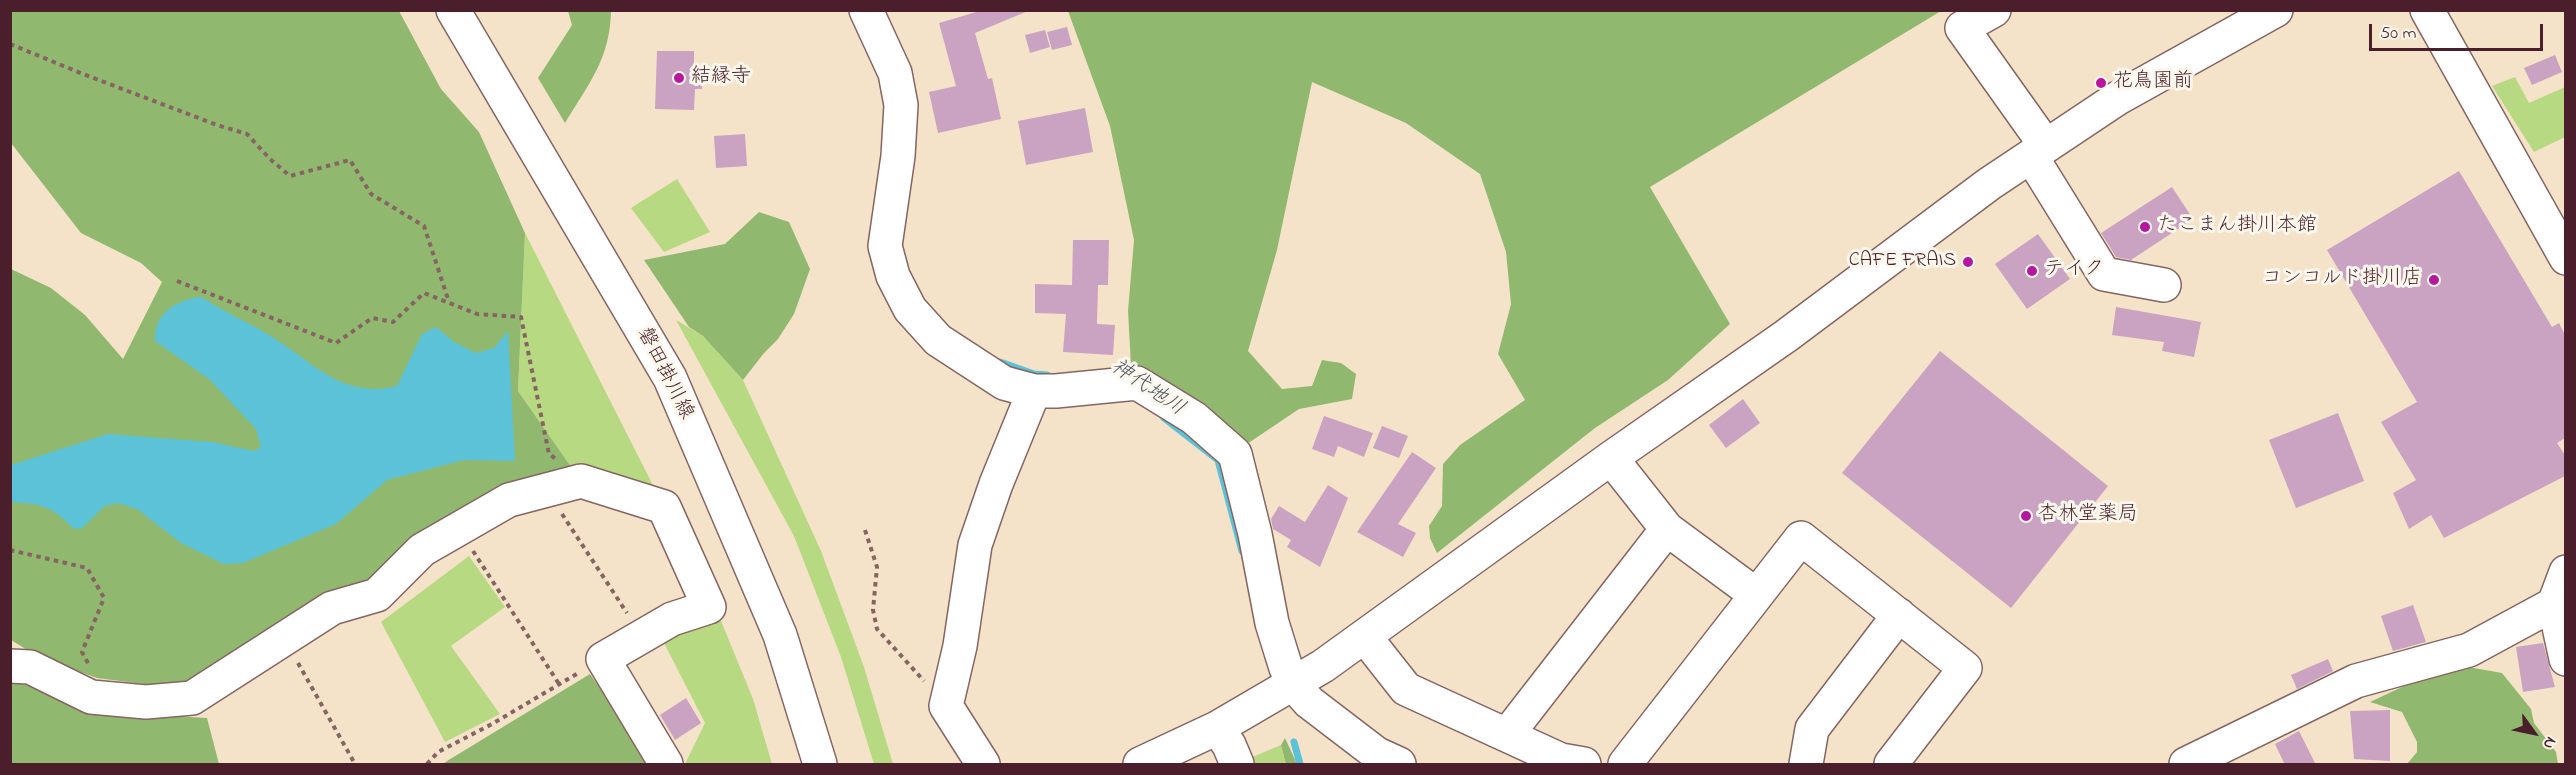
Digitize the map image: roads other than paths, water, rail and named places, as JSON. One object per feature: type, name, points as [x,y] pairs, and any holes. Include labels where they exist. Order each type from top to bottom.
[{"type":"street","name":"磐田掛川線","points":[[453,10],[670,378],[780,635],[820,765]]},
{"type":"street","points":[[866,10],[895,73],[901,105],[898,156],[885,246],[893,276],[910,309],[939,340],[1004,383],[1034,391],[1062,391],[1121,385],[1194,418],[1235,454],[1272,623],[1293,684],[1309,702],[1384,761]]},
{"type":"street","points":[[1994,10],[1962,28],[2038,151],[2104,274],[2164,285]]},
{"type":"street","points":[[1140,765],[1217,728],[1293,684],[1365,637],[1611,458],[1786,336],[1989,184],[2118,98],[2276,10]]},
{"type":"street","points":[[2427,10],[2565,258]]},
{"type":"street","points":[[983,765],[946,706],[960,645],[975,545],[996,484],[1034,391]]},
{"type":"street","points":[[1611,458],[1667,529],[1755,594]]},
{"type":"street","points":[[10,666],[30,668],[91,696],[146,702],[192,698],[332,608],[377,596],[422,550],[509,500],[580,481],[664,507],[709,607],[672,619],[603,659],[666,765]]},
{"type":"street","points":[[1507,735],[1667,529]]},
{"type":"street","points":[[1625,765],[1755,594],[1801,538],[1965,668],[1891,765]]},
{"type":"street","points":[[2565,572],[2553,604],[2565,659]]},
{"type":"street","points":[[2186,765],[2356,681],[2469,650],[2553,604]]},
{"type":"street","points":[[1806,765],[1812,729],[1899,615]]},
{"type":"street","points":[[1365,637],[1406,689],[1561,760],[1584,765]]},
{"type":"street","points":[[1217,728],[1229,745],[1237,765]]},
{"type":"water","points":[[201,297],[269,335],[329,376],[360,388],[377,389],[397,386],[422,334],[436,327],[454,342],[476,353],[494,348],[508,331],[515,461],[464,460],[387,480],[336,524],[243,563],[224,564],[181,543],[137,509],[117,503],[105,506],[82,528],[74,529],[59,515],[39,505],[11,502],[11,465],[108,434],[212,442],[254,451],[261,447],[256,429],[209,379],[155,341],[158,323],[168,310],[183,301]]},
{"type":"waterway","name":"神代地川","points":[[1000,362],[1034,374],[1047,375]]},
{"type":"waterway","name":"神代地川","points":[[1164,418],[1218,460],[1242,551]]},
{"type":"waterway","name":"神代地川","points":[[1294,742],[1300,764]]},
{"type":"place","name":"結縁寺","points":[[679,78]]},
{"type":"place","name":"花鳥園前","points":[[2101,83]]},
{"type":"place","name":"たこまん掛川本館","points":[[2145,227]]},
{"type":"place","name":"CAFE FRAIS","points":[[1968,262]]},
{"type":"place","name":"テイク","points":[[2032,271]]},
{"type":"place","name":"コンコルド掛川店","points":[[2434,280]]},
{"type":"place","name":"杏林堂薬局","points":[[2026,516]]}]
